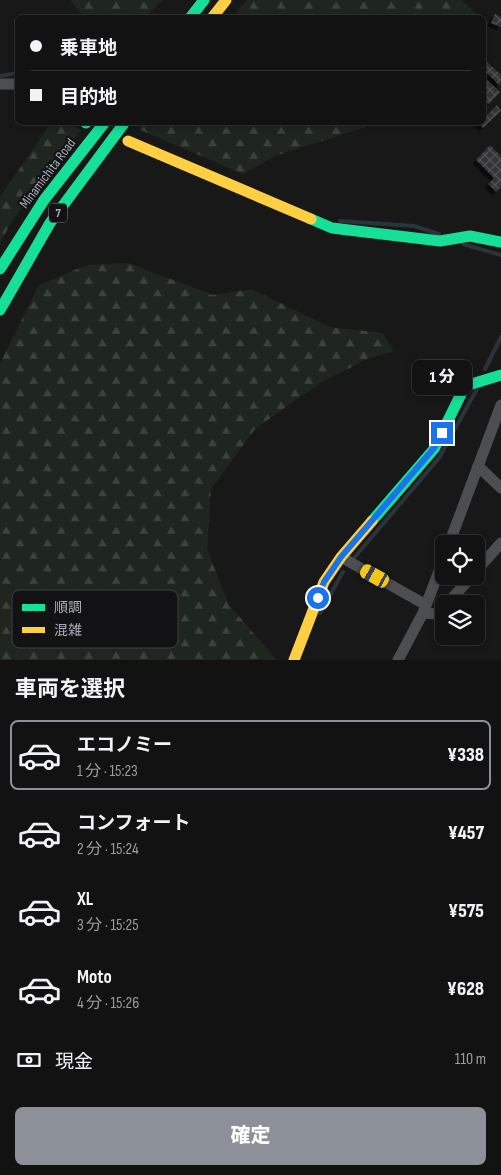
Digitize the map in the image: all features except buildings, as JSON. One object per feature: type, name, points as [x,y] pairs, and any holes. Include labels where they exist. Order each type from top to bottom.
[{"type":"main road","points":[[192,15],[204,0]]},
{"type":"main road","points":[[214,15],[226,0]]},
{"type":"main road","name":"Minamichita Road","points":[[0,269],[44,200],[103,125]]},
{"type":"main road","name":"7","points":[[0,310],[50,223],[123,125]]},
{"type":"main road","points":[[128,141],[332,228],[440,241],[470,236],[501,242]]},
{"type":"main road","points":[[294,660],[324,582],[341,557],[434,448],[466,386],[501,375]]},
{"type":"street","points":[[0,84],[15,84]]},
{"type":"street","points":[[452,535],[501,405]]},
{"type":"street","points":[[478,466],[501,488]]},
{"type":"street","points":[[485,561],[501,543]]},
{"type":"street","points":[[341,557],[425,609],[435,613]]},
{"type":"street","points":[[398,660],[425,609],[435,582]]},
{"type":"street","points":[[456,595],[464,585]]},
{"type":"green space","points":[[70,0],[162,0],[148,15],[82,15]]},
{"type":"green space","points":[[247,0],[461,0],[478,15],[234,15]]},
{"type":"green space","points":[[50,125],[72,125],[81,130],[12,221],[0,243],[0,197]]},
{"type":"green space","points":[[141,125],[372,125],[275,156],[243,174],[138,129]]},
{"type":"green space","points":[[128,263],[213,295],[251,289],[330,327],[383,333],[394,351],[365,360],[320,383],[255,429],[211,489],[207,549],[229,605],[277,660],[0,660],[0,363],[39,285],[87,265]]},
{"type":"waterway","points":[[0,76],[15,74]]},
{"type":"waterway","points":[[340,221],[414,226],[439,234]]},
{"type":"waterway","points":[[463,244],[501,255]]},
{"type":"waterway","points":[[485,369],[501,337]]},
{"type":"waterway","points":[[354,558],[439,458],[477,389]]},
{"type":"waterway","points":[[320,613],[343,572]]},
{"type":"traffic: fast","points":[[192,15],[204,0]]},
{"type":"traffic: fast","points":[[0,269],[44,200],[103,125]]},
{"type":"traffic: fast","points":[[0,310],[50,223],[123,125]]},
{"type":"traffic: fast","points":[[311,219],[332,228],[440,241],[470,236],[501,242]]},
{"type":"traffic: fast","points":[[372,521],[434,449],[465,386],[501,375]]},
{"type":"traffic: slow","points":[[214,15],[226,0]]},
{"type":"traffic: slow","points":[[128,141],[311,219]]},
{"type":"traffic: slow","points":[[294,660],[324,582],[341,557],[372,521]]},
{"type":"route","points":[[318,598],[324,582],[341,557],[434,448],[442,433]]}]
